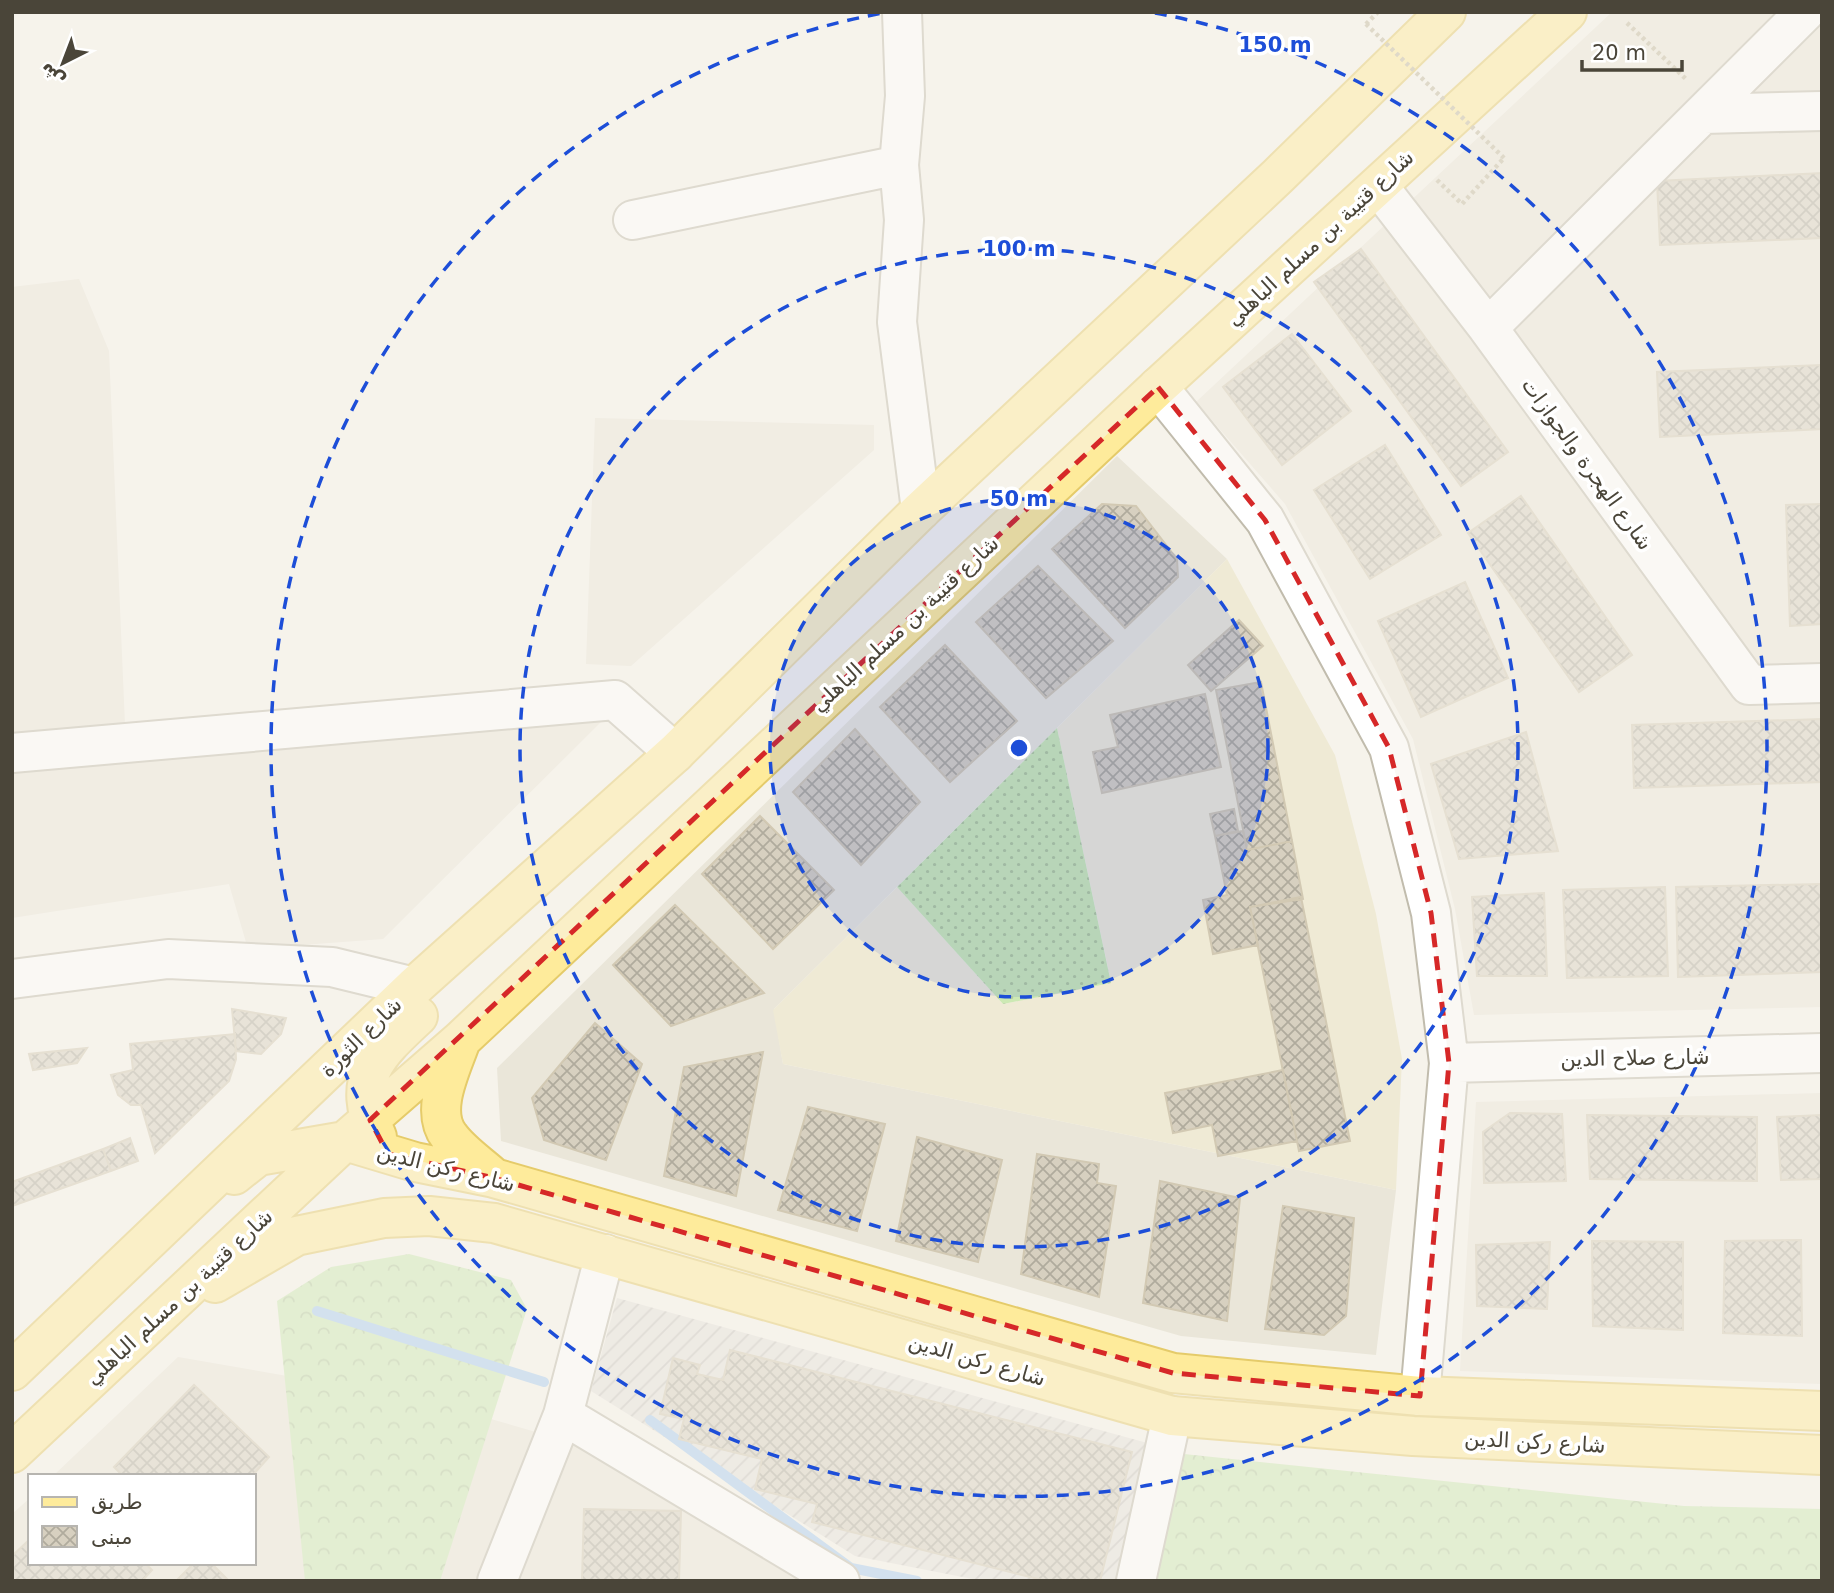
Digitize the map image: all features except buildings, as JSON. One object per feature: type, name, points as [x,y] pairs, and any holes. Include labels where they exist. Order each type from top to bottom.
[{"type":"main road","points":[[357,1130],[368,1074],[394,1038],[559,883],[565,853],[675,753],[921,510],[1278,176],[1446,12]]},
{"type":"main road","name":"شارع قتيبة بن مسلم الباهلي","points":[[461,1040],[1158,387],[1567,12]]},
{"type":"main road","name":"شارع الثورة","points":[[164,1228],[414,987],[565,853]]},
{"type":"main road","points":[[12,1371],[164,1228],[258,1156],[357,1130],[461,1040]]},
{"type":"main road","points":[[461,1040],[441,1103],[441,1117],[448,1136],[494,1178]]},
{"type":"main road","name":"شارع قتيبة بن مسلم الباهلي","points":[[12,1453],[357,1130]]},
{"type":"main road","name":"شارع ركن الدين","points":[[357,1130],[388,1154],[494,1178],[1174,1373],[1420,1396],[1822,1411]]},
{"type":"main road","points":[[388,1154],[416,1186],[449,1207],[494,1223]]},
{"type":"main road","name":"شارع ركن الدين","points":[[164,1311],[296,1237],[384,1218],[429,1216],[494,1223],[1172,1416],[1413,1436],[1822,1455]]},
{"type":"street","points":[[902,12],[905,96],[899,165],[904,220],[897,322],[921,510]]},
{"type":"street","points":[[1488,328],[1805,12]]},
{"type":"street","points":[[1708,110],[1822,111]]},
{"type":"street","points":[[633,220],[899,165]]},
{"type":"street","name":"شارع الهجرة والجوازات","points":[[1379,187],[1488,328],[1749,685],[1822,683]]},
{"type":"street","points":[[1158,387],[1265,520],[1389,748],[1431,913],[1449,1063],[1420,1396]]},
{"type":"street","points":[[12,752],[615,700],[675,753]]},
{"type":"street","points":[[12,979],[168,959],[332,967],[414,987]]},
{"type":"street","name":"شارع صلاح الدين","points":[[1449,1063],[1822,1054]]},
{"type":"street","points":[[497,1581],[568,1400],[605,1254]]},
{"type":"street","points":[[568,1400],[840,1581]]},
{"type":"street","points":[[1136,1581],[1172,1416]]},
{"type":"path","points":[[1378,12],[1366,24],[1504,158],[1462,204]]},
{"type":"path","points":[[1627,23],[1708,110]]},
{"type":"highlighted area","points":[[1158,387],[1265,520],[1389,748],[1431,913],[1449,1063],[1420,1396],[1173,1373],[494,1178],[388,1154],[370,1120]]},
{"type":"shaded area","points":[[1612,12],[1822,12],[1822,1007],[1474,1015],[1455,909],[1413,739],[1285,504],[1196,402]]},
{"type":"shaded area","points":[[79,279],[109,351],[126,749],[608,715],[383,939],[248,949],[229,884],[12,918],[12,287]]},
{"type":"shaded area","points":[[595,418],[874,425],[874,450],[631,666],[586,664]]},
{"type":"shaded area","points":[[1117,456],[1227,559],[774,1009],[783,1064],[1396,1190],[1376,1355],[1181,1336],[501,1141],[497,1068]]},
{"type":"shaded area","points":[[1227,559],[1335,755],[1376,914],[1402,1059],[1396,1190],[783,1064],[773,1010],[897,887],[1003,1004],[1111,982],[1057,728]]},
{"type":"shaded area","points":[[1822,1093],[1822,1384],[1460,1371],[1476,1102]]},
{"type":"shaded area","points":[[617,1298],[1151,1444],[1123,1581],[983,1581],[855,1556],[591,1391]]},
{"type":"shaded area","points":[[178,1357],[425,1400],[577,1444],[804,1581],[12,1581],[12,1514],[28,1500],[28,1565],[256,1565],[256,1474],[55,1474]]},
{"type":"green space","points":[[1057,728],[1111,983],[1003,1004],[897,887]]},
{"type":"green space","points":[[409,1254],[511,1280],[527,1309],[440,1581],[305,1581],[277,1301],[331,1267]]},
{"type":"green space","points":[[1184,1454],[1684,1506],[1822,1509],[1822,1579],[1154,1581]]},
{"type":"waterway","points":[[317,1311],[544,1382]]},
{"type":"waterway","points":[[650,1420],[851,1568],[917,1581]]}]
